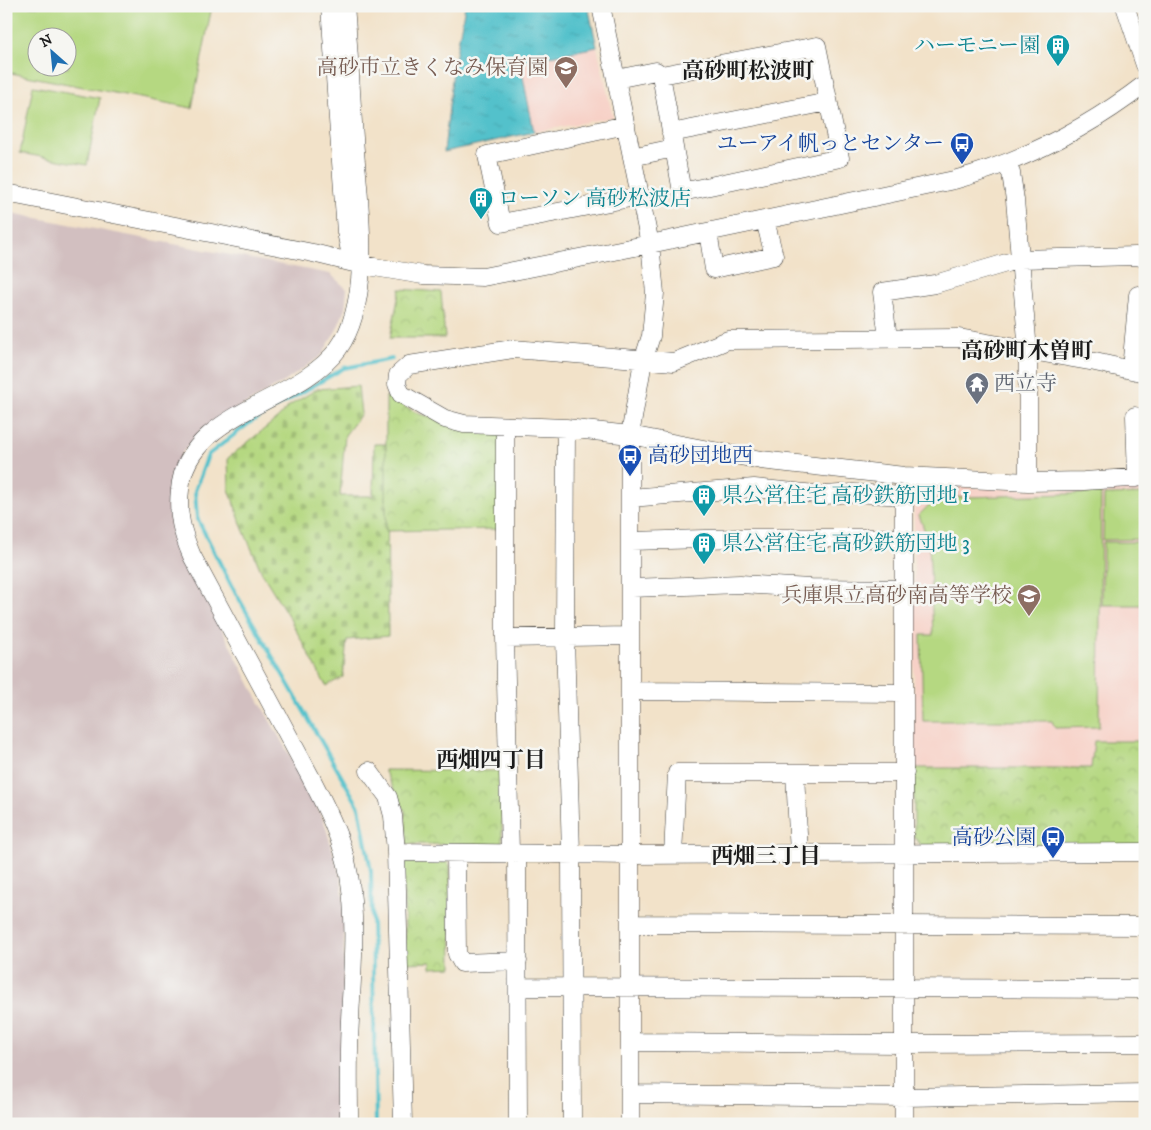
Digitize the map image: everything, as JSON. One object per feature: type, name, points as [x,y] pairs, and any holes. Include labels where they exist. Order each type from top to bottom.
[{"type":"street","points":[[330,6],[346,232],[350,250],[362,265]]},
{"type":"street","points":[[602,6],[650,244],[655,293],[651,336],[643,361],[630,435],[630,1124]]},
{"type":"street","points":[[1125,6],[1138,19],[1145,65]]},
{"type":"street","points":[[347,12],[362,265],[354,315],[348,333],[338,350],[324,366],[243,413],[218,429],[204,441],[186,465],[180,482],[179,517],[183,537],[205,582],[328,811],[341,844],[349,874],[354,914],[349,1124]]},
{"type":"street","points":[[616,80],[656,71],[661,75],[682,192],[840,158],[817,46],[661,75]]},
{"type":"street","points":[[6,193],[313,253],[362,265],[423,275],[483,277],[954,180],[1005,164],[1070,133],[1145,84]]},
{"type":"street","points":[[632,157],[673,140],[828,102]]},
{"type":"street","points":[[626,125],[487,155],[501,223],[640,196]]},
{"type":"street","points":[[1005,164],[1010,173],[1028,351],[1028,482]]},
{"type":"street","points":[[708,232],[714,269],[774,256],[766,220]]},
{"type":"street","points":[[888,338],[882,292],[935,284],[1020,259],[1136,256],[1145,258]]},
{"type":"street","points":[[1139,423],[1141,478],[1028,482],[904,476],[761,460],[630,435],[566,428],[464,424],[445,419],[401,394],[397,384],[398,375],[409,365],[513,349],[674,362],[728,340],[960,338],[1138,371],[1140,305]]},
{"type":"street","points":[[505,426],[505,638],[519,987],[518,1124]]},
{"type":"street","points":[[566,428],[565,637],[572,854],[572,1124]]},
{"type":"street","points":[[853,493],[854,470]]},
{"type":"street","points":[[904,476],[904,1124]]},
{"type":"street","points":[[630,498],[754,488],[826,495],[853,493],[904,496]]},
{"type":"street","points":[[630,541],[742,538],[904,538]]},
{"type":"street","points":[[630,588],[740,584],[811,588],[904,589]]},
{"type":"street","points":[[505,638],[630,636]]},
{"type":"street","points":[[630,691],[904,693]]},
{"type":"street","points":[[369,771],[388,797],[393,816],[396,852],[403,1124]]},
{"type":"street","points":[[673,855],[677,773],[905,773]]},
{"type":"street","points":[[795,773],[799,854]]},
{"type":"street","points":[[396,852],[630,855],[1145,852]]},
{"type":"street","points":[[456,853],[457,954],[462,962],[518,961]]},
{"type":"street","points":[[630,924],[1145,926]]},
{"type":"street","points":[[519,987],[1145,989]]},
{"type":"street","points":[[630,1042],[1145,1043]]},
{"type":"street","points":[[630,1094],[904,1097],[1145,1093]]},
{"type":"shaded area","name":"高砂市立きくなみ保育園","points":[[597,47],[613,117],[534,132],[520,62]]},
{"type":"shaded area","points":[[6,212],[330,274],[347,289],[345,309],[337,329],[322,355],[287,380],[200,431],[182,453],[169,495],[173,534],[255,694],[324,821],[341,879],[344,905],[343,1124],[6,1124]]},
{"type":"shaded area","name":"兵庫県立高砂南高等学校","points":[[1145,484],[1145,741],[1094,741],[1092,768],[914,768],[914,493],[924,486],[1060,490]]},
{"type":"green space","points":[[6,6],[212,6],[192,108],[37,78],[78,78],[78,28],[28,28],[28,76],[6,72]]},
{"type":"green space","points":[[33,86],[100,98],[87,165],[20,153]]},
{"type":"green space","points":[[400,289],[441,292],[445,338],[390,338]]},
{"type":"green space","points":[[358,386],[361,414],[345,435],[340,496],[373,496],[374,444],[387,444],[388,636],[347,640],[343,677],[326,686],[290,619],[262,573],[243,529],[229,489],[228,458],[278,418],[289,406],[317,389]]},
{"type":"green space","points":[[386,396],[419,414],[500,433],[501,529],[386,531]]},
{"type":"green space","name":"兵庫県立高砂南高等学校","points":[[1101,493],[1099,727],[1055,728],[1052,721],[923,721],[921,635],[933,635],[929,543],[919,515],[936,498]]},
{"type":"green space","points":[[1145,494],[1145,539],[1103,540],[1104,495]]},
{"type":"green space","points":[[1103,542],[1145,542],[1145,605],[1102,605]]},
{"type":"green space","points":[[1094,741],[1145,741],[1145,847],[922,846],[914,837],[914,768],[1091,768]]},
{"type":"green space","points":[[384,770],[502,771],[502,842],[497,845],[407,844],[405,811]]},
{"type":"green space","points":[[403,862],[448,862],[450,866],[452,967],[431,968],[431,962],[406,963]]},
{"type":"water","points":[[465,6],[588,6],[597,47],[520,62],[534,132],[444,152],[453,70]]},
{"type":"waterway","points":[[376,1124],[371,871],[359,807],[231,585],[197,518],[195,491],[208,455],[252,421],[344,368],[392,359]]},
{"type":"place","name":"ハーモニー園","points":[[1058,67]]},
{"type":"place","name":"高砂市立きくなみ保育園","points":[[566,89]]},
{"type":"place","name":"ユーアイ帆っとセンター","points":[[962,165]]},
{"type":"place","name":"ローソン 高砂松波店","points":[[481,220]]},
{"type":"place","name":"西立寺","points":[[977,405]]},
{"type":"place","name":"高砂団地西","points":[[630,477]]},
{"type":"place","name":"県公営住宅 高砂鉄筋団地 1","points":[[704,517]]},
{"type":"place","name":"県公営住宅 高砂鉄筋団地 3","points":[[704,565]]},
{"type":"place","name":"兵庫県立高砂南高等学校","points":[[1029,617]]},
{"type":"place","name":"高砂公園","points":[[1053,859]]},
{"type":"district","name":"高砂町松波町","points":[[748,71]]},
{"type":"district","name":"高砂町木曽町","points":[[1027,351]]},
{"type":"district","name":"西畑四丁目","points":[[491,760]]},
{"type":"district","name":"西畑三丁目","points":[[766,856]]}]
